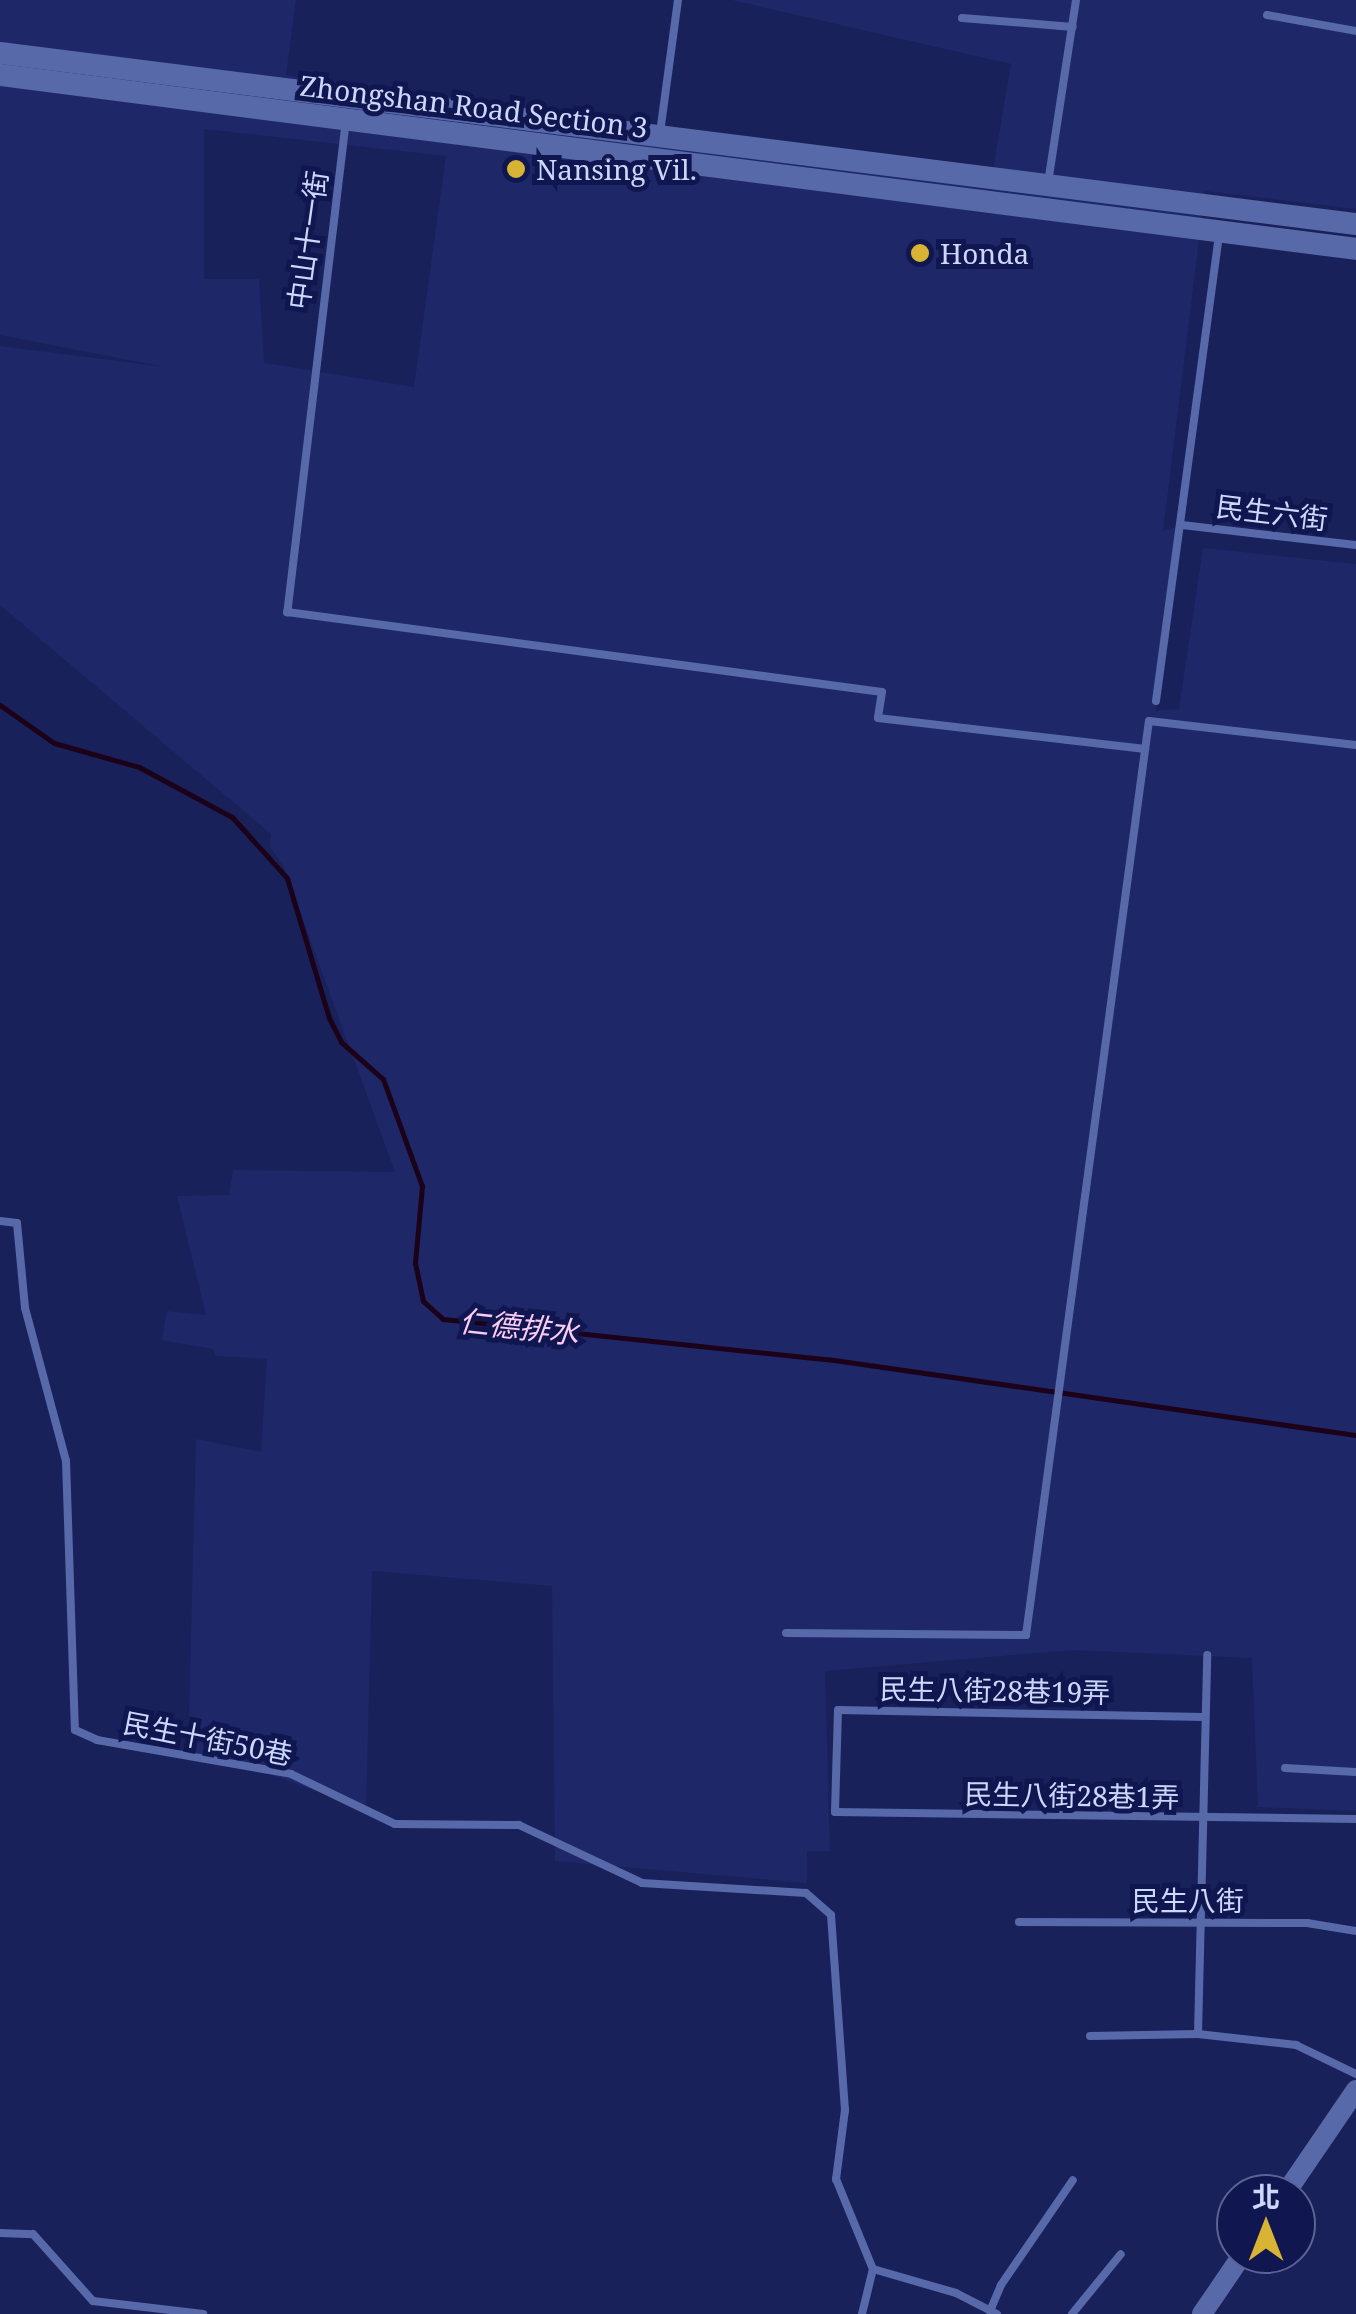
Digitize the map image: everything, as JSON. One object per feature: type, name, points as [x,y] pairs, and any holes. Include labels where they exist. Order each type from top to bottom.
[{"type":"main road","name":"Zhongshan Road Section 3","points":[[0,53],[348,110],[1356,249]]},
{"type":"main road","name":"Zhongshan Road Section 3","points":[[0,75],[659,138],[1356,224]]},
{"type":"street","points":[[1298,2174],[1356,2090]]},
{"type":"street","points":[[1202,2314],[1229,2274]]},
{"type":"lane","points":[[659,138],[678,0]]},
{"type":"lane","points":[[1047,187],[1076,0]]},
{"type":"lane","points":[[1267,15],[1356,31]]},
{"type":"lane","points":[[962,18],[1073,28]]},
{"type":"lane","name":"中山十一街","points":[[348,110],[310,386],[286,612],[882,692],[878,718],[1145,748]]},
{"type":"lane","points":[[1156,701],[1220,233]]},
{"type":"lane","name":"民生六街","points":[[1182,524],[1356,544]]},
{"type":"lane","points":[[786,1634],[1026,1635],[1148,721],[1356,745]]},
{"type":"lane","name":"民生十街50巷","points":[[0,1220],[17,1223],[25,1308],[66,1461],[75,1730],[96,1740],[290,1774],[395,1824],[519,1825],[642,1883],[806,1893],[830,1915],[845,2110],[836,2179],[872,2269]]},
{"type":"lane","points":[[1198,2034],[1200,1820],[1207,1655]]},
{"type":"lane","name":"民生八街28巷19弄","points":[[836,1763],[838,1710],[1204,1716]]},
{"type":"lane","name":"民生八街28巷1弄","points":[[836,1763],[835,1812],[1200,1820],[1356,1819]]},
{"type":"lane","points":[[1284,1768],[1356,1772]]},
{"type":"lane","name":"民生八街","points":[[1020,1922],[1306,1923],[1356,1931]]},
{"type":"lane","points":[[1090,2036],[1198,2034],[1296,2046],[1356,2074]]},
{"type":"lane","points":[[862,2314],[872,2269],[956,2293],[994,2312],[1000,2285],[1073,2180]]},
{"type":"lane","points":[[0,2233],[34,2234],[93,2300],[203,2314]]},
{"type":"lane","points":[[1072,2314],[1121,2254]]},
{"type":"shaded area","points":[[0,0],[296,0],[286,75],[993,170],[1011,64],[732,0],[1356,0],[1356,209],[1205,191],[1163,531],[1182,525],[1156,711],[1179,709],[1203,548],[1356,564],[1356,1811],[1258,1807],[1252,1658],[1072,1650],[825,1671],[830,1851],[807,1851],[807,1883],[555,1861],[552,1586],[372,1571],[366,1809],[272,1775],[188,1760],[196,1439],[261,1452],[267,1359],[216,1356],[213,1349],[162,1340],[167,1311],[206,1315],[177,1196],[229,1195],[233,1170],[395,1172],[283,865],[270,847],[271,834],[0,605],[0,346],[165,367],[0,335]],"holes":[[[204,129],[446,156],[414,387],[264,363],[259,279],[204,279]]]},
{"type":"waterway","name":"仁德排水","points":[[0,705],[54,743],[139,767],[232,817],[287,878],[329,1018],[341,1042],[383,1079],[422,1186],[415,1263],[423,1301],[443,1319],[834,1360],[1356,1435]]},
{"type":"place","name":"Nansing Vil.","points":[[516,169]]},
{"type":"place","name":"Honda","points":[[920,253]]}]
